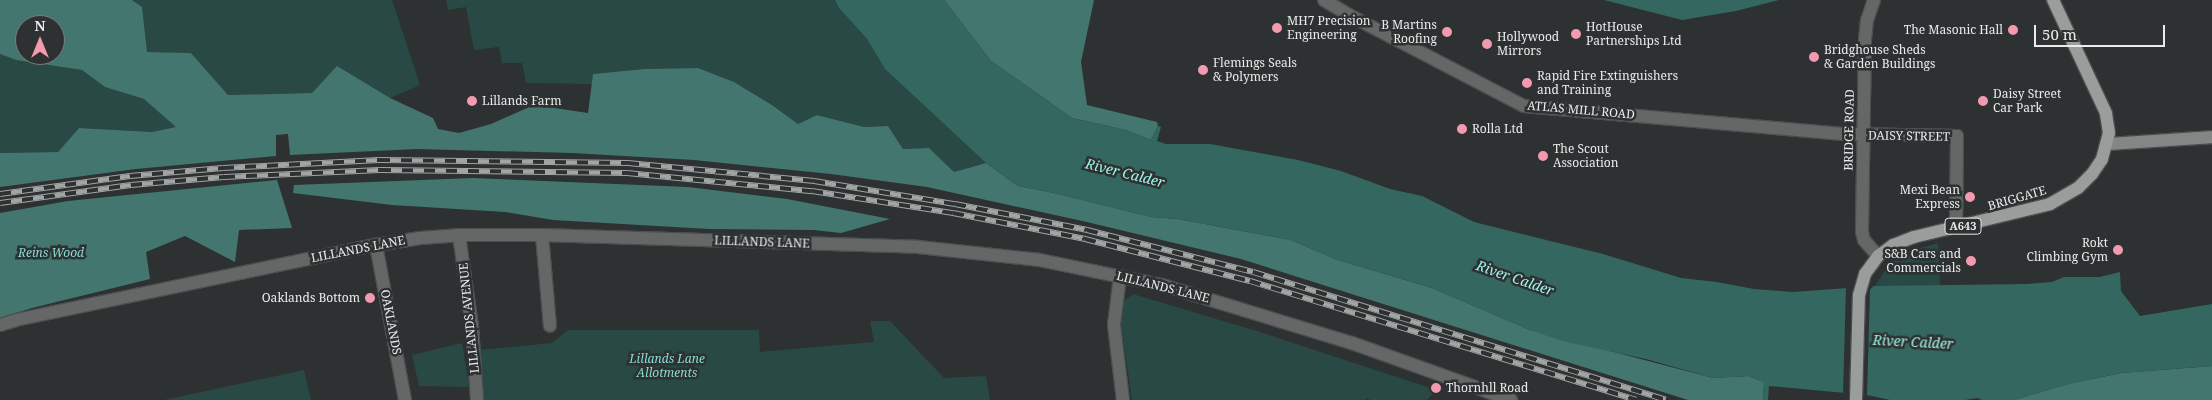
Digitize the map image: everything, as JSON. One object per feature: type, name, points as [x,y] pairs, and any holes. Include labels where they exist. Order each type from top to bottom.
[{"type":"main road","name":"BRIGGATE","points":[[1856,397],[1859,295],[1870,265],[1878,256],[1904,240],[2021,212],[2065,197],[2092,174],[2107,144],[2108,123],[2102,104],[2053,0]]},
{"type":"street","name":"ATLAS MILL ROAD","points":[[1324,0],[1349,16],[1524,106],[1862,135]]},
{"type":"street","name":"BRIDGE ROAD","points":[[1874,0],[1867,20],[1865,39],[1862,135],[1862,232],[1864,240],[1878,256]]},
{"type":"street","name":"DAISY STREET","points":[[1862,135],[1957,136],[1956,227]]},
{"type":"street","points":[[2107,144],[2212,137]]},
{"type":"street","name":"LILLANDS LANE","points":[[0,325],[16,320],[376,245],[459,235],[542,235],[918,247],[1007,256],[1120,276],[1202,296],[1352,343],[1511,400]]},
{"type":"street","name":"LILLANDS AVENUE","points":[[459,235],[472,326],[477,400]]},
{"type":"street","points":[[542,235],[550,326]]},
{"type":"street","name":"OAKLANDS","points":[[376,245],[406,400]]},
{"type":"street","points":[[1120,276],[1114,325],[1123,400]]},
{"type":"green space","points":[[0,0],[132,0],[142,7],[147,52],[191,53],[228,95],[312,93],[337,66],[390,98],[433,118],[438,129],[459,133],[491,124],[534,105],[588,113],[593,74],[644,69],[698,68],[734,82],[772,105],[798,124],[817,115],[864,127],[888,126],[903,149],[929,148],[954,172],[986,163],[1018,186],[1151,217],[1178,219],[1291,240],[1335,259],[1432,288],[1530,330],[1713,378],[1748,376],[1764,382],[1763,400],[1688,400],[1241,259],[1087,222],[927,187],[831,174],[694,160],[572,153],[417,149],[290,155],[288,134],[276,135],[276,156],[136,169],[0,187],[0,153],[58,152],[79,128],[152,132],[176,127],[144,99],[105,87],[82,70],[49,65],[65,65],[65,15],[15,15],[15,60],[0,54]]},
{"type":"green space","points":[[132,0],[392,0],[420,85],[390,98],[337,67],[312,93],[228,95],[191,53],[146,52],[142,7]]},
{"type":"green space","points":[[446,0],[835,0],[839,8],[867,39],[885,69],[986,163],[954,172],[929,148],[903,149],[888,126],[864,127],[817,115],[798,124],[772,105],[734,82],[698,68],[644,69],[593,74],[592,84],[526,83],[522,63],[502,63],[499,47],[474,50],[466,7],[448,10]]},
{"type":"green space","points":[[944,0],[1094,0],[1081,62],[1087,105],[1157,122],[1158,126],[1151,140],[1126,130],[1072,118],[991,61]]},
{"type":"green space","points":[[0,54],[15,60],[15,65],[49,65],[82,70],[105,87],[144,99],[177,127],[152,132],[79,128],[58,152],[0,153]]},
{"type":"green space","points":[[473,178],[688,187],[787,199],[890,219],[841,233],[814,230],[709,229],[553,220],[505,212],[392,205],[293,193],[294,185]]},
{"type":"green space","name":"Reins Wood","points":[[277,180],[292,228],[239,230],[235,262],[185,236],[146,252],[150,279],[32,308],[0,318],[0,213],[68,201]]},
{"type":"green space","points":[[1938,243],[1940,287],[1875,286],[1887,267],[1904,253]]},
{"type":"green space","points":[[1133,294],[1260,332],[1436,390],[1427,400],[1370,400],[1367,398],[1365,400],[1132,400],[1119,309],[1121,303]]},
{"type":"green space","name":"Lillands Lane Allotments","points":[[870,321],[890,321],[944,378],[986,376],[990,400],[482,400],[479,350],[552,343],[568,330],[759,330],[760,352],[874,342]]},
{"type":"green space","points":[[462,343],[469,387],[419,386],[412,355]]},
{"type":"green space","points":[[2212,366],[2212,400],[2014,400],[2068,384],[2121,373]]},
{"type":"green space","points":[[304,370],[311,400],[164,400]]},
{"type":"water","name":"River Calder","points":[[835,0],[944,0],[991,61],[1072,118],[1126,130],[1151,140],[1158,126],[1161,127],[1157,141],[1166,144],[1210,144],[1298,160],[1341,171],[1390,189],[1422,196],[1474,222],[1603,254],[1681,278],[1754,289],[1793,292],[1875,286],[2026,284],[2052,282],[2064,277],[2100,277],[2120,272],[2121,291],[2140,316],[2212,304],[2212,366],[2121,373],[2068,384],[2014,400],[1982,400],[1977,398],[1965,400],[1890,400],[1867,395],[1769,386],[1768,400],[1763,400],[1764,382],[1748,376],[1713,378],[1646,359],[1562,341],[1530,330],[1432,288],[1335,259],[1291,240],[1178,219],[1151,217],[1018,186],[986,163],[885,69],[867,39],[839,8]]},
{"type":"water","points":[[1604,0],[1779,0],[1736,11],[1682,20]]},
{"type":"pier","points":[[1875,284],[1870,290],[1867,395],[1843,394],[1846,286]]},
{"type":"railway","points":[[0,194],[130,176],[223,168],[379,160],[628,163],[814,181],[955,204],[1087,230],[1253,272],[1666,400]]},
{"type":"railway","points":[[0,203],[131,185],[224,177],[380,170],[627,173],[812,191],[953,213],[1085,239],[1250,281],[1636,400]]},
{"type":"place","name":"MH7 Precision Engineering","points":[[1277,28]]},
{"type":"place","name":"The Masonic Hall","points":[[2013,30]]},
{"type":"place","name":"B Martins Roofing","points":[[1447,32]]},
{"type":"place","name":"HotHouse Partnerships Ltd","points":[[1576,34]]},
{"type":"place","name":"Hollywood Mirrors","points":[[1487,44]]},
{"type":"place","name":"Bridghouse Sheds & Garden Buildings","points":[[1814,57]]},
{"type":"place","name":"Flemings Seals & Polymers","points":[[1203,70]]},
{"type":"place","name":"Rapid Fire Extinguishers and Training","points":[[1527,83]]},
{"type":"place","name":"Lillands Farm","points":[[472,101]]},
{"type":"place","name":"Daisy Street Car Park","points":[[1983,101]]},
{"type":"place","name":"Rolla Ltd","points":[[1462,129]]},
{"type":"place","name":"The Scout Association","points":[[1543,156]]},
{"type":"place","name":"Mexi Bean Express","points":[[1970,197]]},
{"type":"place","name":"Rokt Climbing Gym","points":[[2118,250]]},
{"type":"place","name":"S&B Cars and Commercials","points":[[1971,261]]},
{"type":"place","name":"Oaklands Bottom","points":[[370,298]]},
{"type":"place","name":"Thornhll Road","points":[[1436,388]]}]
